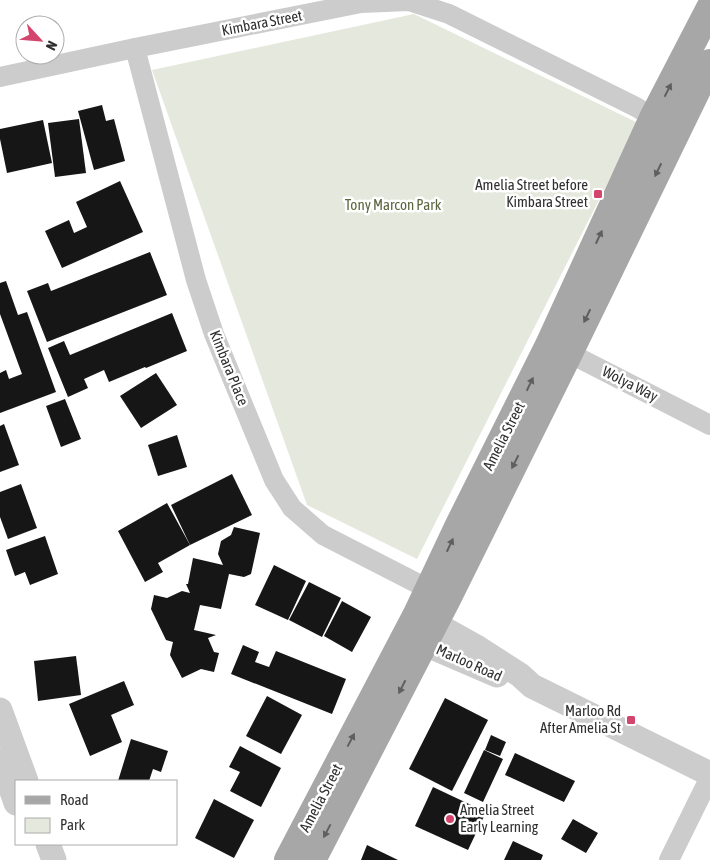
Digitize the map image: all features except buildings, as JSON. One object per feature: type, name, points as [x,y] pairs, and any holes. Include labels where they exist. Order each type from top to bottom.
[{"type":"main road","name":"Amelia Street","points":[[312,860],[438,594],[481,529],[559,349],[653,118],[710,8]]},
{"type":"main road","name":"Amelia Street","points":[[559,349],[677,131],[710,63]]},
{"type":"main road","name":"Amelia Street","points":[[288,860],[421,629]]},
{"type":"street","name":"Kimbara Street","points":[[0,77],[360,3],[409,1],[450,14],[636,107],[677,131]]},
{"type":"street","name":"Kimbara Place","points":[[135,48],[196,280],[214,334],[274,480],[292,508],[323,535],[438,594]]},
{"type":"street","name":"Wolya Way","points":[[559,349],[710,425]]},
{"type":"street","name":"Marloo Road","points":[[421,629],[478,648],[520,675],[532,686],[710,775]]},
{"type":"street","points":[[0,710],[26,780]]},
{"type":"street","points":[[0,758],[15,800]]},
{"type":"street","points":[[669,860],[710,775]]},
{"type":"street","points":[[31,845],[37,860]]},
{"type":"street","points":[[48,845],[54,860]]},
{"type":"green space","name":"Tony Marcon Park","points":[[414,14],[638,123],[417,559],[307,505],[152,70]]},
{"type":"place","name":"Amelia Street before Kimbara Street","points":[[598,194]]},
{"type":"place","name":"Marloo Rd After Amelia St","points":[[631,720]]},
{"type":"place","name":"Amelia Street Early Learning","points":[[450,819]]}]
